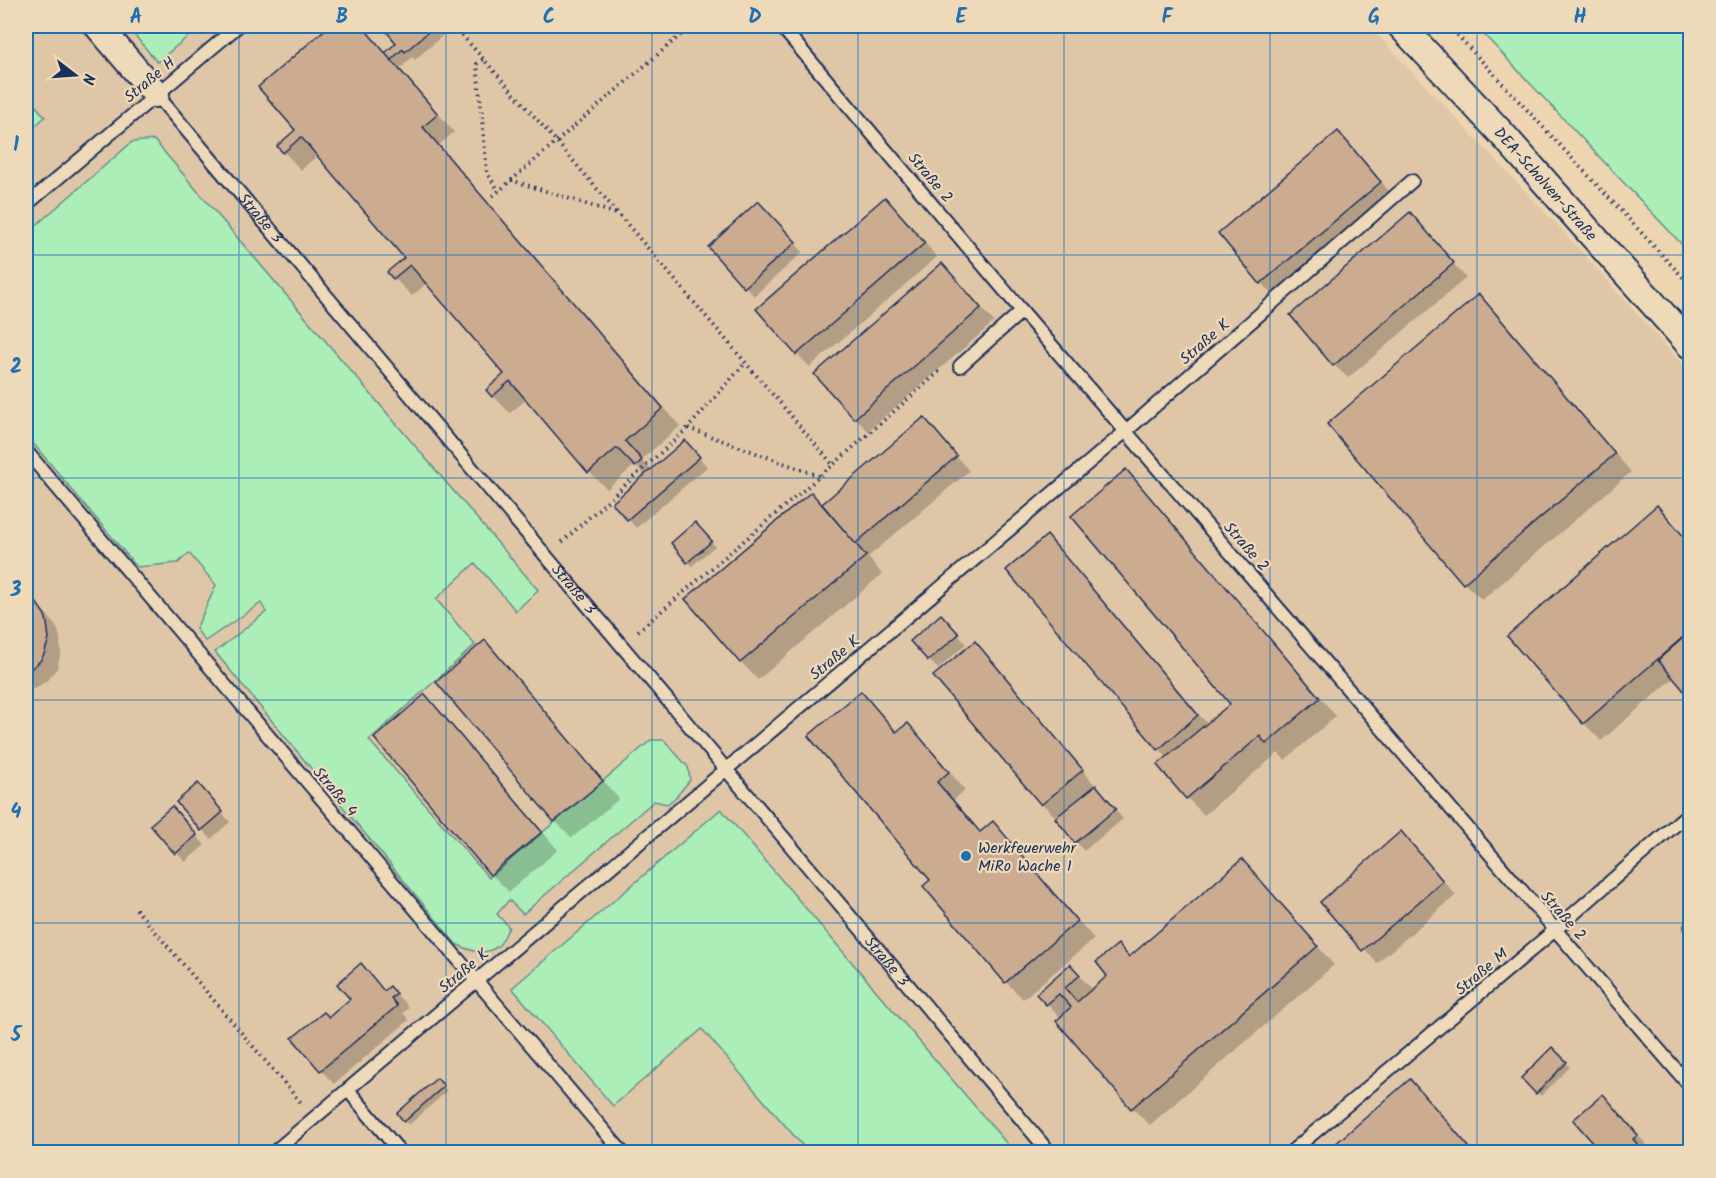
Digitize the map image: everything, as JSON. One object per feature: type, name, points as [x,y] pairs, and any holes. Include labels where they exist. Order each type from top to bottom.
[{"type":"street","name":"Straße 3","points":[[98,26],[156,94]]},
{"type":"street","name":"DEA-Scholven-Straße","points":[[1401,26],[1503,135],[1690,345]]},
{"type":"lane","name":"Straße H","points":[[26,205],[238,26]]},
{"type":"lane","name":"Straße 2","points":[[781,26],[1023,311],[1690,1086]]},
{"type":"lane","name":"Straße 3","points":[[156,94],[1049,1152]]},
{"type":"lane","name":"Straße K","points":[[273,1152],[954,578],[1412,181]]},
{"type":"lane","points":[[960,366],[1023,311]]},
{"type":"lane","name":"Straße 4","points":[[26,451],[622,1152]]},
{"type":"lane","name":"Straße M","points":[[1291,1152],[1555,930],[1690,812]]},
{"type":"lane","points":[[348,1090],[400,1152]]},
{"type":"path","points":[[454,26],[557,142],[833,465]]},
{"type":"path","points":[[493,196],[691,26]]},
{"type":"path","points":[[1449,26],[1690,285]]},
{"type":"path","points":[[483,60],[477,64],[487,173],[499,191]]},
{"type":"path","points":[[511,180],[618,214]]},
{"type":"path","points":[[547,556],[688,428],[746,363]]},
{"type":"path","points":[[621,645],[946,366],[960,366]]},
{"type":"path","points":[[688,428],[820,476]]},
{"type":"path","points":[[136,909],[314,1118]]},
{"type":"shaded area","points":[[26,26],[1369,26],[1560,228],[1690,373],[1690,1152],[26,1152]]},
{"type":"green space","points":[[127,26],[201,26],[157,62]]},
{"type":"green space","points":[[1476,26],[1690,26],[1690,253]]},
{"type":"green space","points":[[26,94],[45,117],[26,134]]},
{"type":"green space","points":[[154,140],[538,590],[516,611],[475,563],[436,599],[475,645],[369,740],[489,878],[651,740],[664,740],[688,767],[690,780],[675,798],[667,804],[654,801],[523,914],[509,900],[497,914],[509,927],[494,949],[483,952],[472,951],[456,944],[215,652],[266,612],[261,603],[205,641],[196,629],[216,585],[189,553],[178,563],[137,567],[26,435],[26,234],[132,142]]},
{"type":"green space","points":[[721,809],[1014,1152],[808,1152],[702,1029],[613,1106],[512,988]]},
{"type":"building","points":[[329,26],[362,26],[438,114],[423,127],[663,408],[625,441],[642,460],[635,467],[617,448],[588,473],[510,381],[492,397],[486,390],[504,374],[410,265],[393,279],[387,272],[404,258],[301,137],[283,153],[277,146],[295,130],[258,87]]},
{"type":"building","points":[[435,26],[405,52],[403,49],[391,60],[385,53],[396,43],[383,27]]},
{"type":"building","points":[[1338,131],[1381,182],[1260,284],[1218,233]]},
{"type":"building","points":[[885,197],[925,243],[796,355],[756,309]]},
{"type":"building","points":[[758,201],[796,242],[744,288],[708,247]]},
{"type":"building","points":[[1410,212],[1454,263],[1333,366],[1290,315]]},
{"type":"building","points":[[942,263],[981,308],[854,419],[814,374]]},
{"type":"building","points":[[1479,294],[1615,454],[1463,584],[1327,424]]},
{"type":"building","points":[[924,417],[957,456],[855,544],[822,504]]},
{"type":"building","points":[[685,440],[700,457],[627,520],[612,503]]},
{"type":"building","points":[[1126,469],[1320,698],[1266,744],[1260,736],[1186,799],[1157,765],[1230,704],[1071,516]]},
{"type":"building","points":[[811,492],[866,556],[740,663],[685,599]]},
{"type":"building","points":[[1657,505],[1690,544],[1690,631],[1583,724],[1507,636]]},
{"type":"building","points":[[695,522],[712,541],[687,563],[671,543]]},
{"type":"building","points":[[1047,535],[1198,715],[1158,750],[1006,570]]},
{"type":"building","points":[[26,594],[36,602],[45,615],[49,639],[40,661],[26,673]]},
{"type":"building","points":[[941,614],[959,634],[928,661],[910,641]]},
{"type":"building","points":[[1683,638],[1690,646],[1690,698],[1658,660]]},
{"type":"building","points":[[485,640],[603,781],[554,822],[436,682]]},
{"type":"building","points":[[975,641],[1083,770],[1041,805],[933,676]]},
{"type":"building","name":"Werkfeuerwehr MiRo Wache 1","points":[[861,691],[896,732],[908,723],[949,772],[937,782],[980,832],[993,821],[1077,921],[1005,983],[923,886],[930,880],[808,736]]},
{"type":"building","points":[[425,694],[542,832],[490,875],[374,738]]},
{"type":"building","points":[[198,783],[223,812],[201,831],[176,802]]},
{"type":"building","points":[[1096,785],[1116,809],[1075,843],[1055,818]]},
{"type":"building","points":[[172,806],[197,835],[175,854],[150,825]]},
{"type":"building","points":[[1401,831],[1443,881],[1362,951],[1320,902]]},
{"type":"building","points":[[1242,859],[1318,946],[1131,1109],[1056,1021],[1071,1007],[1059,994],[1046,1005],[1036,994],[1070,964],[1080,975],[1065,988],[1077,1002],[1107,976],[1096,962],[1118,944],[1129,957]]},
{"type":"building","points":[[1690,909],[1690,946],[1686,939],[1684,926]]},
{"type":"building","points":[[361,963],[384,991],[390,986],[397,994],[391,998],[397,1006],[320,1071],[292,1038],[324,1012],[329,1017],[350,999],[337,984]]},
{"type":"building","points":[[1552,1047],[1567,1062],[1536,1094],[1521,1078]]},
{"type":"building","points":[[437,1078],[444,1086],[404,1122],[397,1113]]},
{"type":"building","points":[[1410,1079],[1469,1147],[1464,1152],[1326,1152]]},
{"type":"building","points":[[1603,1094],[1638,1135],[1633,1139],[1644,1152],[1601,1152],[1573,1120]]},
{"type":"place","name":"Werkfeuerwehr MiRo Wache 1","points":[[966,856]]}]
